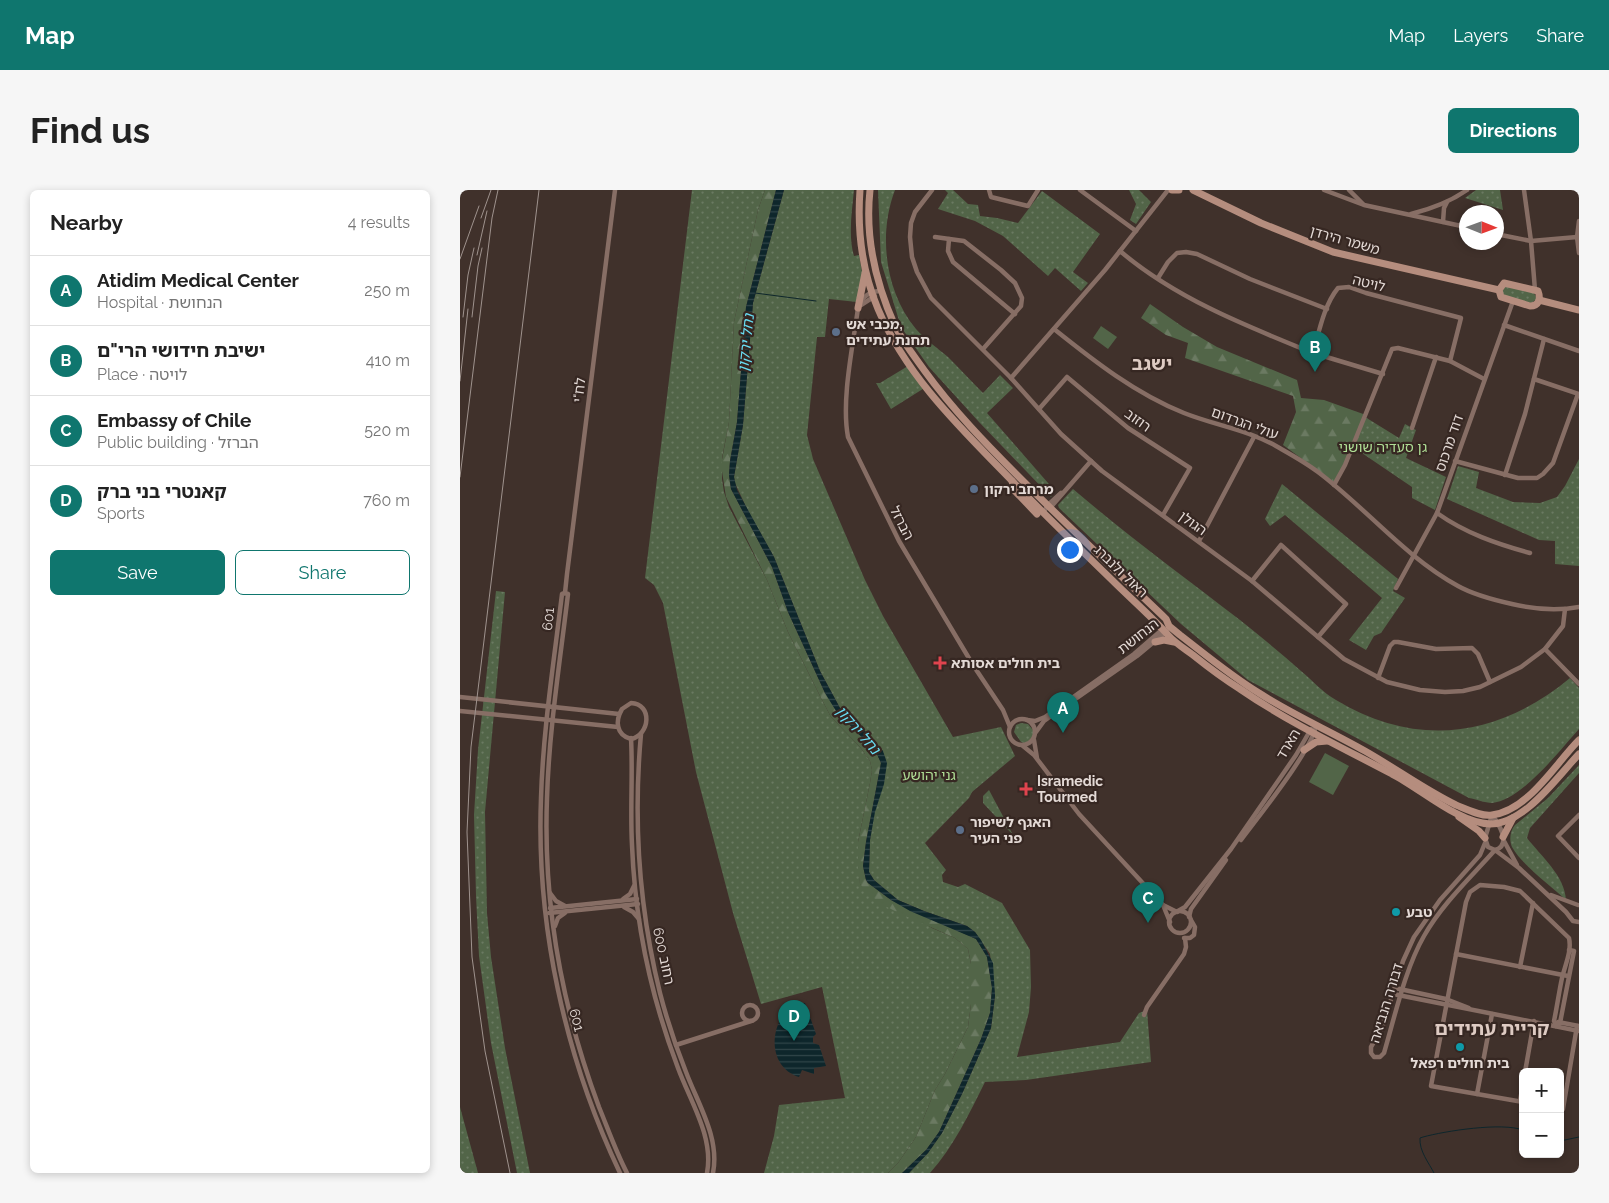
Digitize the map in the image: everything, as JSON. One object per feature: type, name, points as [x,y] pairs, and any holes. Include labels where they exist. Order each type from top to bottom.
[{"type":"street","name":"לח\"י","points":[[565,593],[615,190]]},
{"type":"street","points":[[860,190],[860,237],[873,294]]},
{"type":"street","name":"ראול ולנברג","points":[[870,190],[869,217],[873,259],[882,291],[896,326],[908,349],[936,386],[982,440],[1166,619],[1166,629],[1176,642],[1240,690],[1312,732],[1407,781],[1444,807],[1472,820],[1498,823]]},
{"type":"street","name":"הגולן","points":[[932,190],[915,212],[911,223],[910,238],[912,257],[917,272],[931,298],[984,349],[1061,434],[1091,461],[1252,581],[1344,659],[1386,682],[1433,691],[1463,691],[1480,687],[1521,667],[1545,649],[1563,626],[1565,609]]},
{"type":"street","points":[[989,190],[991,197],[1028,206],[1038,190]]},
{"type":"street","points":[[1080,190],[1136,232]]},
{"type":"street","points":[[1011,378],[1054,330],[1170,190],[1178,190]]},
{"type":"street","name":"משמר הירדן","points":[[1193,190],[1261,223],[1333,252],[1499,290]]},
{"type":"street","points":[[1324,190],[1364,205],[1459,225]]},
{"type":"street","points":[[1350,190],[1364,205]]},
{"type":"street","points":[[1410,215],[1433,208],[1467,190]]},
{"type":"street","points":[[1524,190],[1532,241],[1535,290],[1540,300]]},
{"type":"street","points":[[1443,222],[1444,208],[1448,201]]},
{"type":"street","points":[[1579,221],[1577,238],[1579,253]]},
{"type":"street","points":[[1504,236],[1532,241],[1577,238]]},
{"type":"street","points":[[935,237],[964,241],[1015,283],[1022,298],[1021,306],[984,349]]},
{"type":"street","points":[[949,239],[948,251],[953,262],[1015,314]]},
{"type":"street","points":[[1120,251],[1178,292],[1230,317],[1313,352],[1383,374]]},
{"type":"street","points":[[1158,278],[1168,262],[1177,253],[1197,254],[1250,279],[1327,309]]},
{"type":"street","points":[[858,308],[866,270]]},
{"type":"street","points":[[1535,290],[1508,283],[1502,285],[1499,290],[1501,298],[1535,306],[1540,300]]},
{"type":"street","name":"לויטה","points":[[1313,352],[1333,295],[1338,288],[1349,287],[1461,318],[1450,361]]},
{"type":"street","points":[[858,308],[873,294],[882,291]]},
{"type":"street","name":"ראול ולנברג","points":[[873,294],[890,333],[910,366],[941,406],[1012,480],[1015,491],[1040,516],[1043,513],[1166,629],[1257,692],[1375,757],[1446,800],[1469,810],[1492,815]]},
{"type":"street","points":[[1540,300],[1579,310]]},
{"type":"street","name":"דוד מרכוס","points":[[1396,588],[1436,514],[1514,301]]},
{"type":"street","name":"הברזל","points":[[858,308],[845,422],[848,437],[880,505],[916,572],[1003,710],[1010,727]]},
{"type":"street","points":[[1504,325],[1579,351]]},
{"type":"street","name":"עולי הגרדום","points":[[1054,330],[1139,391],[1183,413],[1278,447],[1317,471],[1414,557],[1459,587],[1478,595],[1525,607],[1565,609],[1579,607]]},
{"type":"street","points":[[1504,475],[1525,414],[1544,340]]},
{"type":"street","points":[[1334,486],[1345,465],[1392,349],[1398,348],[1450,361],[1484,379]]},
{"type":"street","points":[[1412,428],[1436,357]]},
{"type":"street","name":"רוזוב","points":[[1039,409],[1067,377],[1128,428],[1190,468],[1163,515]]},
{"type":"street","points":[[1455,461],[1518,478],[1536,478],[1548,469],[1553,463],[1578,394],[1534,379]]},
{"type":"street","points":[[1198,541],[1254,437]]},
{"type":"street","points":[[1043,513],[1091,461]]},
{"type":"street","points":[[1436,514],[1470,533],[1499,545],[1530,553]]},
{"type":"street","points":[[1252,581],[1281,545],[1346,604],[1318,637]]},
{"type":"street","name":"601","points":[[620,1173],[586,1090],[570,1039],[555,978],[541,864],[541,797],[545,743],[562,594],[565,593],[568,594],[547,797],[547,863],[551,908],[561,976],[580,1052],[606,1126],[627,1173]]},
{"type":"street","name":"הנחושת","points":[[1036,732],[1044,721],[1137,656],[1155,642],[1166,629]]},
{"type":"street","name":"הנחושת","points":[[1028,720],[1035,721],[1045,717],[1166,629]]},
{"type":"street","points":[[1155,642],[1170,640],[1176,642]]},
{"type":"street","points":[[1378,678],[1390,646],[1394,642],[1398,642],[1436,649],[1472,648],[1478,654],[1490,682]]},
{"type":"street","points":[[1545,649],[1579,684]]},
{"type":"street","points":[[460,697],[619,714]]},
{"type":"street","points":[[635,702],[641,705],[645,711],[646,718],[641,734],[631,738],[622,735],[618,727],[619,714],[628,704],[635,702]]},
{"type":"street","points":[[460,711],[618,727]]},
{"type":"street","points":[[1037,759],[1034,740],[1036,732],[1033,724],[1028,720],[1017,720],[1010,727],[1009,734],[1011,739],[1016,744],[1023,746],[1037,759],[1079,814],[1163,905],[1175,931],[1186,938],[1192,937],[1196,931],[1194,923],[1183,912],[1177,912],[1163,905]]},
{"type":"street","name":"הארד","points":[[1177,912],[1185,907],[1231,849],[1316,725]]},
{"type":"street","name":"הארד","points":[[1189,918],[1191,909],[1278,790],[1304,750],[1312,732]]},
{"type":"street","name":"רחוב 600","points":[[641,734],[637,838],[643,901],[656,976],[676,1045],[709,1126],[714,1155],[713,1173]]},
{"type":"street","name":"רחוב 600","points":[[631,738],[631,838],[637,902],[659,1013],[707,1143],[709,1156],[707,1173]]},
{"type":"street","points":[[1023,746],[1034,740]]},
{"type":"street","points":[[1485,840],[1488,823],[1492,815],[1508,809],[1529,796],[1579,740]]},
{"type":"street","points":[[1304,750],[1316,742],[1330,741]]},
{"type":"street","points":[[1498,823],[1513,818],[1532,805],[1579,754]]},
{"type":"street","points":[[1444,807],[1479,831],[1488,847],[1519,868],[1578,923]]},
{"type":"street","points":[[1492,815],[1498,823],[1503,839],[1519,868]]},
{"type":"street","points":[[1579,815],[1558,836],[1579,858]]},
{"type":"street","points":[[1503,839],[1513,818]]},
{"type":"street","name":"דבורה הנביאה","points":[[1485,840],[1480,854],[1440,900],[1417,931],[1406,954],[1382,1028],[1371,1047],[1374,1057],[1380,1057],[1384,1053],[1416,950],[1429,927],[1495,850],[1500,848],[1503,839]]},
{"type":"street","points":[[620,900],[630,894],[634,882]]},
{"type":"street","points":[[1519,1101],[1431,1086],[1466,902],[1470,892],[1480,885],[1498,886],[1520,891],[1567,935],[1572,951],[1557,1024]]},
{"type":"street","points":[[1542,890],[1578,905]]},
{"type":"street","points":[[550,892],[556,901],[566,906]]},
{"type":"street","points":[[546,912],[551,908],[620,900],[637,902]]},
{"type":"street","points":[[546,912],[552,914],[620,906],[643,901]]},
{"type":"street","points":[[1520,967],[1532,903]]},
{"type":"street","points":[[1570,916],[1571,909],[1578,905]]},
{"type":"street","points":[[620,906],[633,912],[640,919]]},
{"type":"street","points":[[554,930],[558,918],[566,912]]},
{"type":"street","points":[[1170,922],[1171,916],[1177,912]]},
{"type":"street","points":[[1175,931],[1181,933],[1188,931],[1191,924],[1189,918]]},
{"type":"street","points":[[1144,1015],[1147,1007],[1186,951],[1186,938]]},
{"type":"street","points":[[1456,954],[1566,976]]},
{"type":"street","points":[[1395,988],[1447,999],[1475,1011]]},
{"type":"street","points":[[1393,994],[1446,1006],[1578,1028],[1564,1098]]},
{"type":"street","points":[[676,1045],[750,1021],[757,1017],[756,1007],[746,1006],[742,1010],[740,1021],[736,1025]]},
{"type":"street","points":[[742,1014],[746,1020],[750,1021]]},
{"type":"street","points":[[1477,1094],[1492,1014]]},
{"type":"street","points":[[1526,1068],[1534,1021]]},
{"type":"green space","points":[[692,190],[765,190],[758,210],[734,322],[729,422],[722,458],[722,479],[729,507],[767,580],[788,632],[821,698],[831,717],[860,747],[870,761],[872,770],[858,842],[860,884],[932,928],[955,938],[968,949],[971,964],[971,1004],[968,1027],[935,1090],[916,1137],[898,1163],[888,1173],[764,1173],[774,1136],[779,1105],[845,1098],[822,987],[761,1004],[733,913],[696,772],[663,603],[654,585],[645,578]]},
{"type":"green space","points":[[765,190],[776,190],[746,307],[737,422],[730,461],[731,489],[772,567],[788,612],[825,693],[876,752],[881,763],[866,842],[863,866],[866,880],[891,900],[976,939],[987,957],[992,988],[990,1013],[981,1039],[939,1132],[926,1150],[902,1173],[888,1173],[898,1163],[916,1137],[935,1090],[968,1027],[971,1004],[971,964],[968,949],[955,938],[881,904],[860,884],[858,842],[872,770],[870,761],[860,747],[831,717],[788,632],[767,580],[726,497],[721,465],[729,422],[734,322],[758,210]]},
{"type":"green space","name":"גני יהושע","points":[[784,190],[854,190],[851,240],[854,256],[859,255],[863,277],[857,302],[829,299],[825,337],[817,337],[807,435],[813,459],[865,580],[883,616],[953,737],[1001,727],[1015,756],[972,792],[969,798],[925,843],[946,870],[942,875],[943,882],[958,887],[965,884],[1002,903],[1030,950],[1031,987],[1029,1012],[1017,1057],[1120,1042],[1139,1013],[1147,1010],[1151,1062],[1026,1080],[985,1082],[954,1141],[930,1173],[909,1173],[928,1153],[942,1133],[962,1094],[991,1028],[995,996],[990,954],[975,932],[967,926],[898,900],[874,880],[869,872],[870,840],[883,751],[840,708],[820,671],[774,557],[748,511],[734,477],[743,425],[753,303]]},
{"type":"green space","points":[[878,190],[895,190],[887,225],[886,244],[891,280],[897,298],[906,314],[916,329],[948,357],[983,393],[1000,375],[1013,388],[987,413],[1055,491],[1051,497],[929,367],[901,327],[881,262]]},
{"type":"green space","points":[[945,190],[953,190],[968,204],[978,205],[980,216],[1018,223],[1042,191],[1100,234],[1073,272],[1088,283],[1081,291],[1055,268],[1048,276],[1003,236],[975,221],[938,209],[948,193]]},
{"type":"green space","points":[[1129,190],[1139,190],[1151,202],[1136,224],[1130,220],[1136,204]]},
{"type":"green space","points":[[1476,190],[1500,190],[1502,205],[1487,205],[1465,198]]},
{"type":"green space","points":[[1507,286],[1534,293],[1537,299],[1531,303],[1504,296],[1502,292]]},
{"type":"green space","points":[[1150,304],[1183,327],[1217,347],[1297,380],[1301,398],[1324,400],[1366,415],[1335,483],[1283,445],[1296,412],[1293,396],[1185,358],[1188,343],[1166,335],[1141,318]]},
{"type":"green space","points":[[1101,326],[1117,337],[1108,349],[1093,338]]},
{"type":"green space","points":[[908,366],[926,387],[891,409],[876,383],[880,383]]},
{"type":"green space","name":"גן סעדיה שושני","points":[[1365,417],[1399,438],[1405,424],[1416,430],[1406,458],[1446,477],[1435,510],[1412,498],[1412,487],[1353,447]]},
{"type":"green space","name":"גן סעדיה שושני","points":[[1579,459],[1579,566],[1555,564],[1555,541],[1539,540],[1447,499],[1458,466],[1479,472],[1476,488],[1513,502],[1540,503],[1557,497]]},
{"type":"green space","points":[[1282,484],[1398,579],[1393,591],[1405,598],[1381,633],[1374,636],[1366,650],[1349,640],[1382,598],[1285,515],[1270,526],[1265,519]]},
{"type":"green space","points":[[1073,489],[1240,620],[1327,694],[1366,716],[1397,726],[1427,730],[1457,730],[1486,724],[1515,713],[1543,698],[1570,678],[1579,688],[1579,729],[1551,761],[1515,794],[1492,803],[1469,798],[1248,680],[1181,624],[1059,508],[1058,505]]},
{"type":"green space","points":[[496,591],[505,592],[485,812],[487,913],[491,957],[505,1048],[530,1173],[517,1173],[491,1043],[479,956],[474,815],[478,750]]},
{"type":"green space","points":[[1021,723],[1028,724],[1033,730],[1033,739],[1027,744],[1021,742],[1014,732],[1016,725]]},
{"type":"green space","points":[[1325,753],[1349,766],[1333,795],[1309,782]]},
{"type":"green space","points":[[1579,765],[1579,773],[1530,828],[1527,838],[1557,875],[1565,891],[1566,900],[1523,861],[1512,847],[1510,836],[1515,825],[1548,798]]},
{"type":"green space","points":[[989,790],[1013,835],[983,803],[983,796]]},
{"type":"green space","points":[[460,1107],[478,1173],[460,1173]]},
{"type":"water","name":"נחל ירקון","points":[[776,190],[784,190],[753,303],[743,425],[734,477],[737,490],[774,557],[820,671],[840,708],[883,751],[887,763],[884,784],[875,812],[870,840],[869,872],[874,880],[898,900],[967,926],[981,940],[993,963],[995,996],[991,1028],[962,1094],[942,1133],[928,1153],[909,1173],[902,1173],[926,1150],[939,1132],[981,1039],[990,1013],[992,988],[987,957],[976,939],[910,911],[891,900],[866,880],[863,866],[866,842],[881,763],[876,752],[836,711],[825,693],[788,612],[772,567],[731,489],[730,461],[737,422],[746,307]]},
{"type":"water","points":[[796,1003],[797,1005],[805,1003],[816,1034],[813,1037],[813,1043],[819,1045],[826,1066],[814,1068],[814,1074],[802,1070],[799,1077],[788,1071],[780,1063],[776,1053],[775,1042],[780,1020],[787,1010]]},
{"type":"waterway","points":[[755,293],[816,301]]},
{"type":"waterway","points":[[1434,1173],[1423,1152],[1420,1138],[1473,1128],[1502,1127],[1519,1129]]},
{"type":"waterway","points":[[1564,1140],[1579,1137]]},
{"type":"railway","points":[[481,218],[491,190]]},
{"type":"railway","points":[[460,477],[492,218],[498,190]]},
{"type":"railway","points":[[510,1173],[485,1051],[472,957],[467,832],[471,747],[539,190]]},
{"type":"railway","points":[[460,259],[479,206]]},
{"type":"railway","points":[[477,255],[487,211]]},
{"type":"railway","points":[[463,317],[468,275],[474,248]]},
{"type":"railway","points":[[472,317],[482,248]]},
{"type":"railway","points":[[460,381],[468,309]]},
{"type":"place","name":"מכבי אש, תחנת עתידים","points":[[836,332]]},
{"type":"place","name":"ישיבת חידושי הרי\"ם","points":[[1315,372]]},
{"type":"place","name":"מרחב ירקון","points":[[974,489]]},
{"type":"place","name":"בית חולים אסותא","points":[[940,663]]},
{"type":"place","name":"Atidim Medical Center","points":[[1063,733]]},
{"type":"place","name":"Isramedic Tourmed","points":[[1026,789]]},
{"type":"place","name":"האגף לשיפור פני העיר","points":[[960,830]]},
{"type":"place","name":"טבע","points":[[1396,912]]},
{"type":"place","name":"Embassy of Chile","points":[[1148,923]]},
{"type":"place","name":"קאנטרי בני ברק","points":[[794,1041]]},
{"type":"place","name":"בית חולים רפאל","points":[[1460,1047]]},
{"type":"district","name":"ישגב","points":[[1152,363]]},
{"type":"district","name":"קריית עתידים","points":[[1492,1028]]}]
